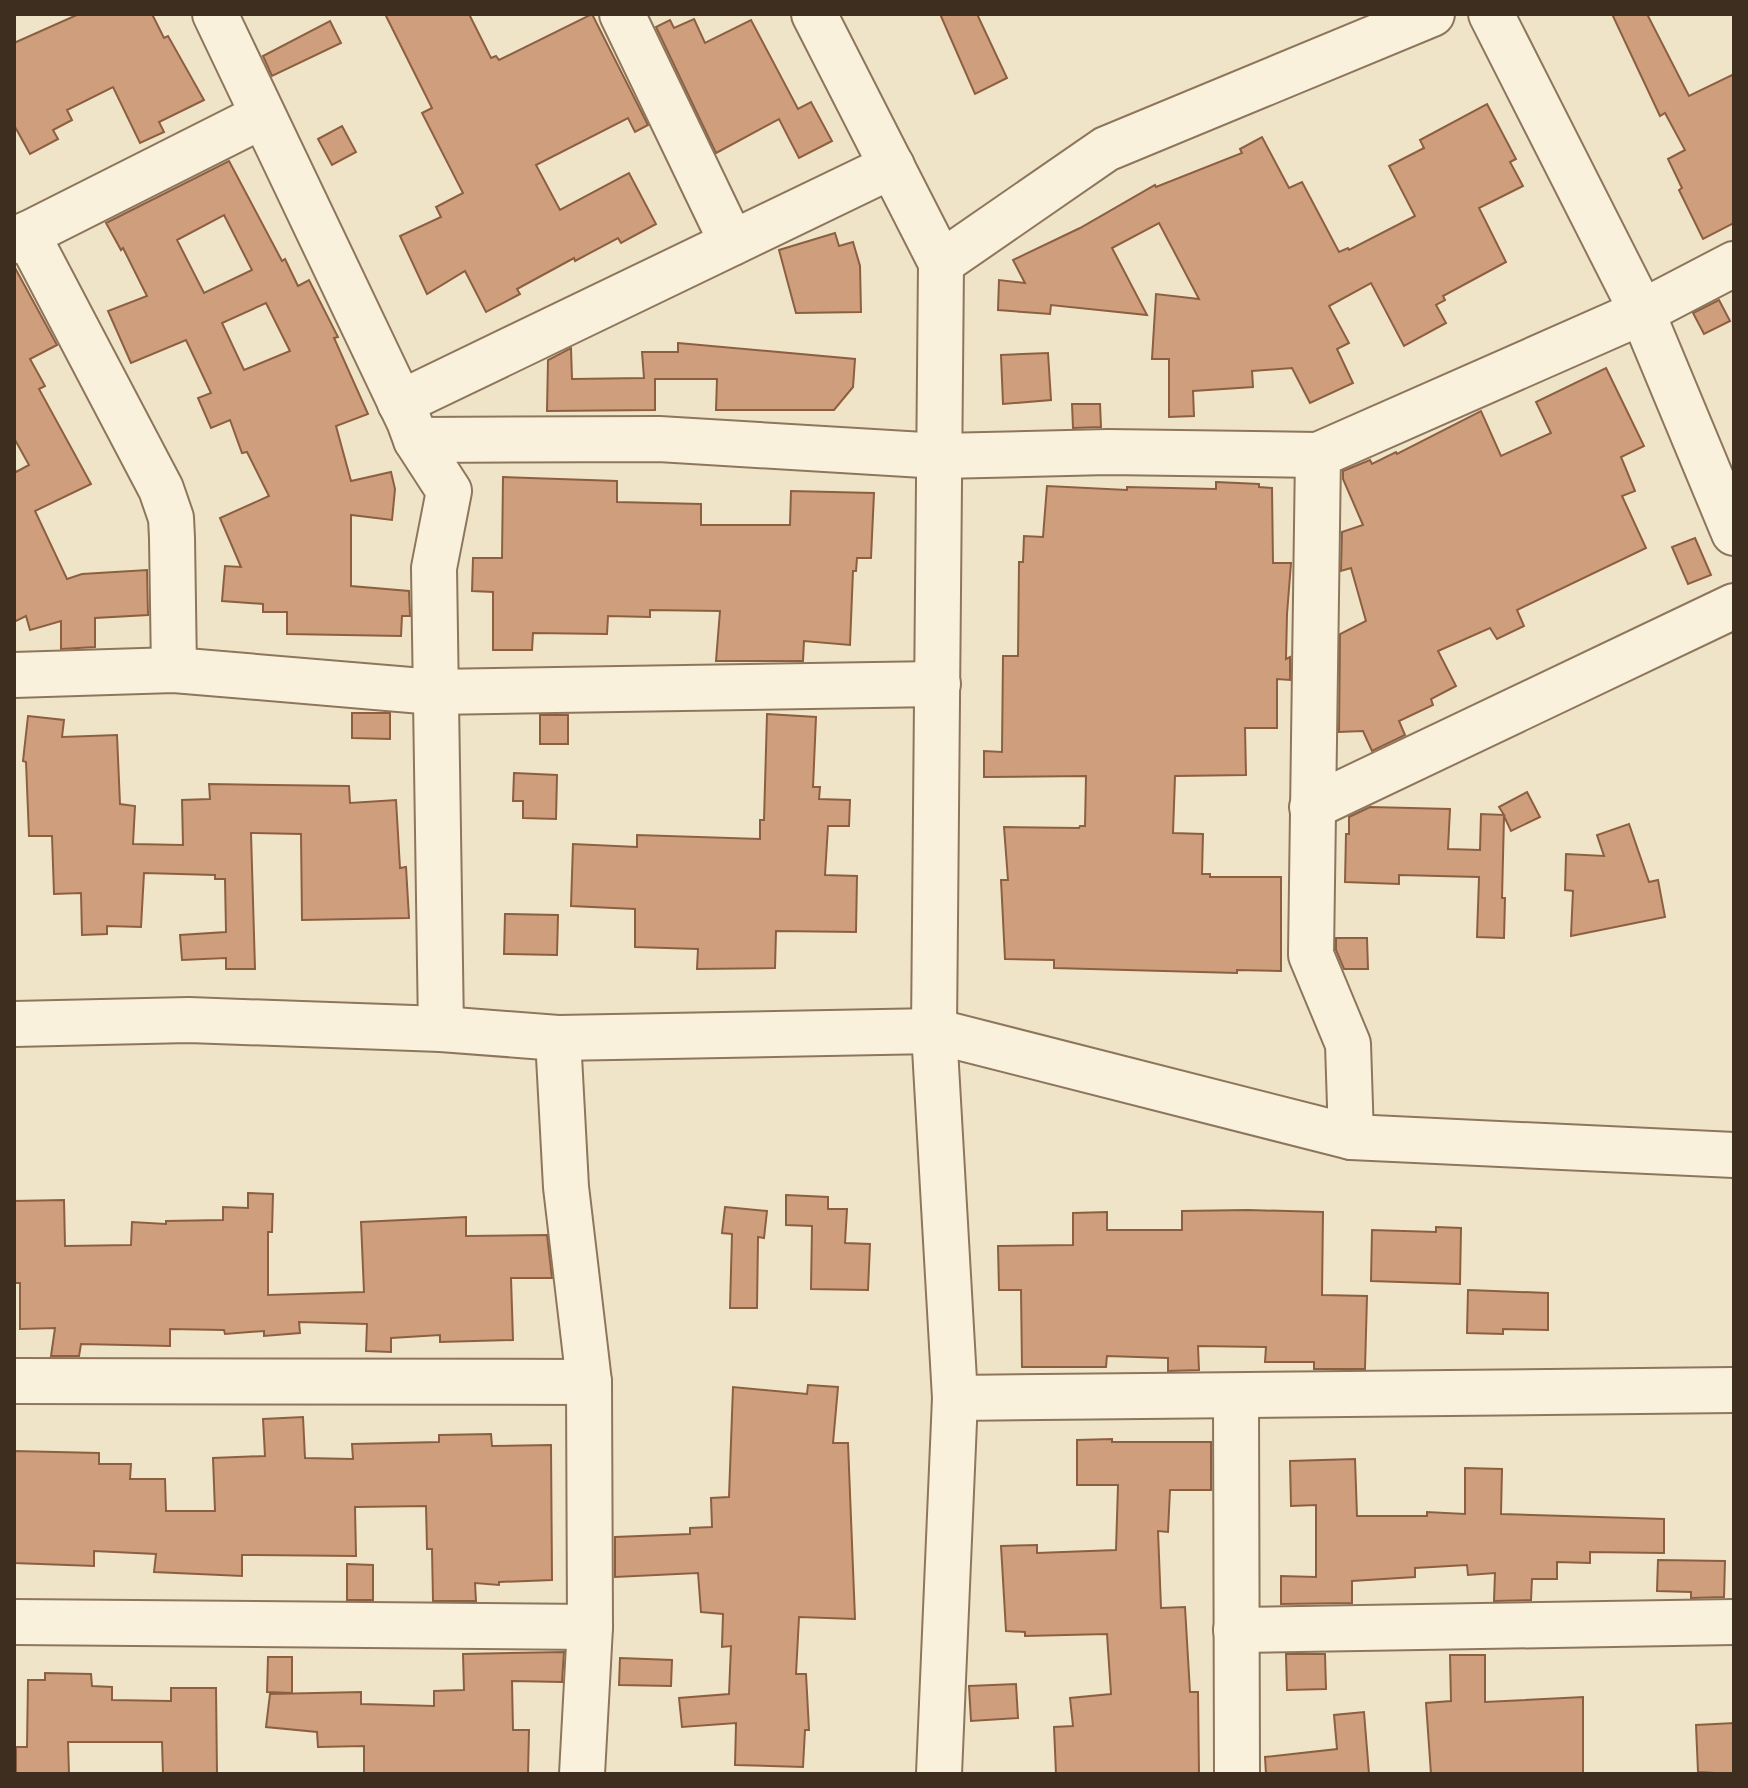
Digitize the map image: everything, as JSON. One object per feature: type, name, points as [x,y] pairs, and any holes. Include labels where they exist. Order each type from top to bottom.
[{"type":"street","points":[[215,14],[408,421],[449,491],[434,568],[441,1029]]},
{"type":"street","points":[[622,14],[732,243]]},
{"type":"street","points":[[814,14],[941,263],[934,1031],[955,1398],[939,1774]]},
{"type":"street","points":[[941,263],[1106,149],[1432,14]]},
{"type":"street","points":[[1491,14],[1642,312],[1734,533]]},
{"type":"street","points":[[174,670],[171,518],[161,489],[20,237],[262,116]]},
{"type":"street","points":[[408,421],[732,243],[892,166]]},
{"type":"street","points":[[408,421],[940,456],[1108,452],[1318,455],[1642,312],[1734,264]]},
{"type":"street","points":[[1318,455],[1311,955],[1348,1044],[1351,1137]]},
{"type":"street","points":[[1312,807],[1734,606]]},
{"type":"street","points":[[14,675],[174,670],[434,692],[938,684]]},
{"type":"street","points":[[14,1024],[189,1020],[441,1029],[558,1038],[934,1031],[1351,1137],[1734,1155]]},
{"type":"street","points":[[558,1038],[566,1187],[589,1382],[590,1627],[582,1774]]},
{"type":"street","points":[[14,1381],[589,1382]]},
{"type":"street","points":[[955,1398],[1734,1390]]},
{"type":"street","points":[[1236,1396],[1237,1774]]},
{"type":"street","points":[[14,1622],[590,1627]]},
{"type":"street","points":[[1236,1630],[1734,1622]]},
{"type":"building","points":[[79,14],[152,14],[204,100],[159,122],[164,132],[140,143],[113,87],[67,110],[72,120],[53,130],[58,139],[30,154],[14,125],[14,43]]},
{"type":"building","points":[[385,14],[469,14],[491,58],[496,56],[499,60],[592,14],[648,125],[635,132],[628,118],[536,165],[560,210],[629,173],[656,224],[621,243],[618,238],[575,261],[574,258],[517,289],[520,294],[486,312],[465,271],[427,294],[400,236],[441,217],[436,207],[463,193],[422,113],[432,108]]},
{"type":"building","points":[[940,14],[977,14],[1007,78],[975,94]]},
{"type":"building","points":[[1612,14],[1647,14],[1689,96],[1734,74],[1734,223],[1703,239],[1668,159],[1685,150],[1665,113],[1660,116]]},
{"type":"building","points":[[694,19],[705,43],[751,20],[798,109],[811,102],[832,141],[799,158],[779,119],[716,153],[656,27],[670,20],[674,28]]},
{"type":"building","points":[[330,21],[341,43],[272,76],[263,56]]},
{"type":"building","points":[[1487,104],[1516,159],[1510,162],[1523,186],[1479,208],[1506,262],[1443,296],[1445,300],[1436,305],[1446,323],[1404,346],[1371,283],[1329,306],[1349,343],[1337,349],[1353,383],[1310,403],[1292,368],[1252,371],[1253,387],[1193,391],[1194,416],[1169,417],[1169,359],[1152,359],[1156,294],[1199,299],[1159,223],[1112,248],[1147,315],[1051,305],[1050,314],[998,310],[999,280],[1025,283],[1013,260],[1080,228],[1155,185],[1242,153],[1240,149],[1262,137],[1289,188],[1302,182],[1339,252],[1349,250],[1415,216],[1389,166],[1424,148],[1420,140]]},
{"type":"building","points":[[342,126],[356,152],[332,165],[318,139]]},
{"type":"building","points":[[229,161],[298,286],[309,280],[338,337],[334,338],[368,414],[336,426],[351,481],[391,472],[395,489],[392,520],[351,515],[351,586],[409,591],[410,616],[402,616],[401,636],[287,634],[287,612],[263,612],[263,604],[222,601],[225,566],[241,567],[220,518],[269,496],[247,452],[242,453],[230,420],[211,428],[198,398],[211,393],[186,340],[131,363],[108,311],[147,296],[123,248],[121,250],[106,223]],"holes":[[[224,215],[252,270],[204,293],[177,240]],[[266,303],[290,351],[244,370],[222,323]]]},
{"type":"building","points":[[835,233],[839,246],[853,242],[860,266],[861,312],[796,313],[779,250]]},
{"type":"building","points":[[14,266],[57,345],[30,359],[45,386],[39,389],[91,484],[35,511],[67,579],[82,574],[147,570],[148,615],[95,618],[95,647],[61,649],[61,621],[30,630],[26,616],[14,622],[14,467],[16,472],[29,465],[14,438]]},
{"type":"building","points":[[1719,300],[1730,321],[1704,334],[1693,313]]},
{"type":"building","points":[[678,343],[855,359],[853,387],[834,410],[716,410],[717,379],[655,379],[655,410],[547,411],[548,360],[571,348],[572,379],[644,378],[642,352],[678,352]]},
{"type":"building","points":[[1048,353],[1051,400],[1003,404],[1001,355]]},
{"type":"building","points":[[1606,368],[1644,446],[1621,457],[1635,491],[1622,496],[1646,548],[1517,610],[1524,626],[1497,639],[1490,628],[1438,651],[1456,686],[1431,699],[1433,705],[1399,721],[1405,735],[1372,751],[1363,731],[1339,732],[1340,634],[1366,621],[1351,568],[1341,571],[1342,532],[1363,525],[1343,479],[1343,471],[1397,454],[1481,411],[1501,456],[1551,433],[1536,402]]},
{"type":"building","points":[[1072,404],[1100,404],[1101,427],[1073,428]]},
{"type":"building","points":[[503,477],[617,481],[617,502],[701,504],[701,525],[790,525],[791,491],[874,493],[871,558],[857,558],[856,571],[853,571],[850,645],[804,641],[803,661],[716,661],[720,611],[650,610],[650,617],[608,616],[607,634],[533,633],[532,650],[493,650],[493,592],[472,591],[473,558],[502,558]]},
{"type":"building","points":[[1216,482],[1259,484],[1259,487],[1272,488],[1273,563],[1291,563],[1286,659],[1290,657],[1290,680],[1277,679],[1277,728],[1245,728],[1246,775],[1175,776],[1173,833],[1203,834],[1202,874],[1210,874],[1210,877],[1281,877],[1281,971],[1237,970],[1237,973],[1054,968],[1054,960],[1005,959],[1001,880],[1008,880],[1004,827],[1085,826],[1086,776],[984,777],[984,751],[1002,752],[1003,656],[1018,656],[1019,562],[1023,562],[1024,536],[1043,537],[1047,486],[1127,490],[1127,487],[1216,489]]},
{"type":"building","points":[[1695,538],[1711,575],[1688,584],[1672,547]]},
{"type":"building","points":[[352,713],[390,713],[390,739],[352,738]]},
{"type":"building","points":[[767,714],[816,717],[813,787],[820,787],[819,799],[850,800],[849,826],[828,826],[825,875],[857,876],[856,932],[776,931],[775,968],[697,969],[698,949],[635,947],[635,909],[571,906],[573,844],[637,847],[637,835],[760,839],[760,820],[764,820]]},
{"type":"building","points":[[540,715],[568,715],[568,744],[540,744]]},
{"type":"building","points":[[28,716],[64,720],[62,737],[117,735],[120,804],[135,806],[133,844],[183,845],[182,800],[210,799],[209,784],[349,786],[350,803],[396,800],[400,868],[406,867],[409,918],[302,920],[301,834],[251,833],[255,969],[226,969],[226,958],[182,960],[180,935],[226,932],[225,879],[215,879],[215,875],[144,873],[141,927],[107,926],[107,934],[82,935],[81,893],[54,894],[52,836],[29,836],[26,762],[23,761]]},
{"type":"building","points":[[514,773],[557,775],[556,819],[523,818],[523,801],[513,801]]},
{"type":"building","points":[[1527,792],[1540,817],[1511,831],[1504,816],[1504,938],[1477,937],[1479,877],[1399,875],[1399,884],[1345,882],[1349,817],[1370,807],[1450,809],[1448,849],[1480,850],[1481,814],[1504,815],[1499,807]]},
{"type":"building","points":[[1629,824],[1649,882],[1658,880],[1665,917],[1571,936],[1573,891],[1565,890],[1566,854],[1604,856],[1597,835]]},
{"type":"building","points":[[505,914],[558,915],[557,955],[504,954]]},
{"type":"building","points":[[1336,938],[1367,938],[1368,969],[1344,969],[1336,950]]},
{"type":"building","points":[[248,1193],[273,1194],[272,1232],[268,1232],[268,1295],[364,1292],[361,1222],[466,1217],[466,1236],[547,1235],[552,1278],[511,1278],[513,1340],[440,1342],[440,1335],[391,1338],[391,1352],[366,1351],[367,1324],[299,1322],[300,1333],[264,1336],[264,1331],[225,1334],[224,1330],[170,1329],[170,1346],[81,1344],[79,1356],[51,1356],[55,1328],[20,1329],[20,1283],[14,1283],[14,1201],[64,1200],[65,1246],[131,1245],[132,1222],[166,1224],[166,1221],[223,1220],[223,1207],[248,1208]]},
{"type":"building","points":[[786,1195],[828,1197],[828,1209],[847,1209],[845,1243],[870,1244],[868,1290],[811,1289],[812,1226],[786,1225]]},
{"type":"building","points":[[725,1207],[767,1211],[764,1238],[758,1237],[757,1308],[730,1308],[732,1234],[722,1233]]},
{"type":"building","points":[[1182,1211],[1323,1212],[1322,1295],[1367,1296],[1365,1369],[1314,1369],[1314,1362],[1265,1362],[1266,1347],[1198,1346],[1199,1370],[1168,1371],[1168,1358],[1107,1356],[1106,1367],[1022,1367],[1021,1290],[999,1290],[998,1246],[1073,1245],[1073,1213],[1107,1212],[1107,1230],[1182,1230]]},
{"type":"building","points":[[1436,1227],[1461,1228],[1460,1284],[1371,1281],[1372,1230],[1436,1232]]},
{"type":"building","points":[[1468,1290],[1548,1293],[1548,1330],[1503,1329],[1503,1334],[1467,1333]]},
{"type":"building","points":[[808,1385],[838,1387],[833,1443],[848,1443],[855,1619],[799,1617],[796,1674],[806,1674],[809,1730],[805,1730],[803,1767],[735,1765],[736,1723],[682,1727],[679,1698],[729,1694],[731,1646],[722,1647],[723,1614],[701,1612],[698,1573],[615,1577],[615,1537],[690,1534],[690,1528],[712,1527],[711,1498],[729,1497],[733,1387],[807,1394]]},
{"type":"building","points":[[303,1417],[305,1458],[353,1459],[352,1444],[439,1442],[439,1435],[491,1434],[492,1446],[551,1445],[552,1580],[499,1582],[499,1585],[475,1583],[476,1601],[433,1601],[432,1549],[427,1549],[426,1506],[355,1507],[356,1556],[242,1555],[242,1576],[154,1572],[156,1554],[94,1551],[94,1566],[14,1563],[14,1451],[99,1453],[99,1464],[131,1464],[130,1479],[165,1479],[166,1511],[215,1511],[213,1458],[265,1456],[263,1419]]},
{"type":"building","points":[[1112,1439],[1112,1442],[1211,1442],[1211,1490],[1170,1490],[1168,1532],[1158,1531],[1161,1608],[1185,1607],[1190,1692],[1198,1692],[1199,1774],[1056,1774],[1054,1727],[1073,1726],[1070,1698],[1111,1694],[1107,1634],[1025,1636],[1025,1632],[1006,1631],[1001,1546],[1037,1545],[1037,1553],[1116,1550],[1118,1485],[1077,1485],[1077,1440]]},
{"type":"building","points":[[1355,1459],[1357,1516],[1427,1516],[1427,1512],[1465,1514],[1465,1468],[1502,1469],[1501,1514],[1664,1519],[1664,1553],[1590,1552],[1590,1563],[1557,1562],[1557,1579],[1532,1579],[1531,1600],[1494,1601],[1495,1573],[1468,1575],[1467,1565],[1415,1568],[1415,1577],[1352,1581],[1352,1603],[1281,1604],[1281,1576],[1316,1577],[1316,1505],[1291,1506],[1290,1461]]},
{"type":"building","points":[[1658,1560],[1725,1561],[1724,1597],[1691,1598],[1691,1592],[1657,1591]]},
{"type":"building","points":[[347,1564],[373,1565],[373,1600],[347,1600]]},
{"type":"building","points":[[564,1652],[562,1682],[512,1681],[513,1730],[529,1730],[528,1774],[364,1774],[364,1746],[318,1747],[317,1732],[266,1727],[270,1694],[361,1692],[361,1704],[434,1706],[434,1691],[464,1690],[463,1654]]},
{"type":"building","points":[[1286,1654],[1325,1654],[1326,1689],[1287,1690]]},
{"type":"building","points":[[1450,1655],[1485,1655],[1485,1702],[1583,1697],[1583,1774],[1431,1774],[1426,1703],[1451,1701]]},
{"type":"building","points":[[268,1657],[292,1657],[292,1693],[267,1692]]},
{"type":"building","points":[[620,1658],[672,1660],[671,1686],[619,1685]]},
{"type":"building","points":[[45,1673],[91,1674],[92,1686],[112,1687],[112,1700],[171,1701],[171,1688],[216,1688],[217,1774],[163,1774],[162,1742],[68,1742],[69,1774],[16,1774],[16,1747],[27,1747],[28,1680],[45,1680]]},
{"type":"building","points":[[1016,1684],[1018,1718],[971,1721],[969,1686]]},
{"type":"building","points":[[1364,1712],[1369,1774],[1266,1774],[1265,1757],[1337,1749],[1334,1715]]},
{"type":"building","points":[[1734,1723],[1734,1774],[1698,1772],[1696,1725]]}]
